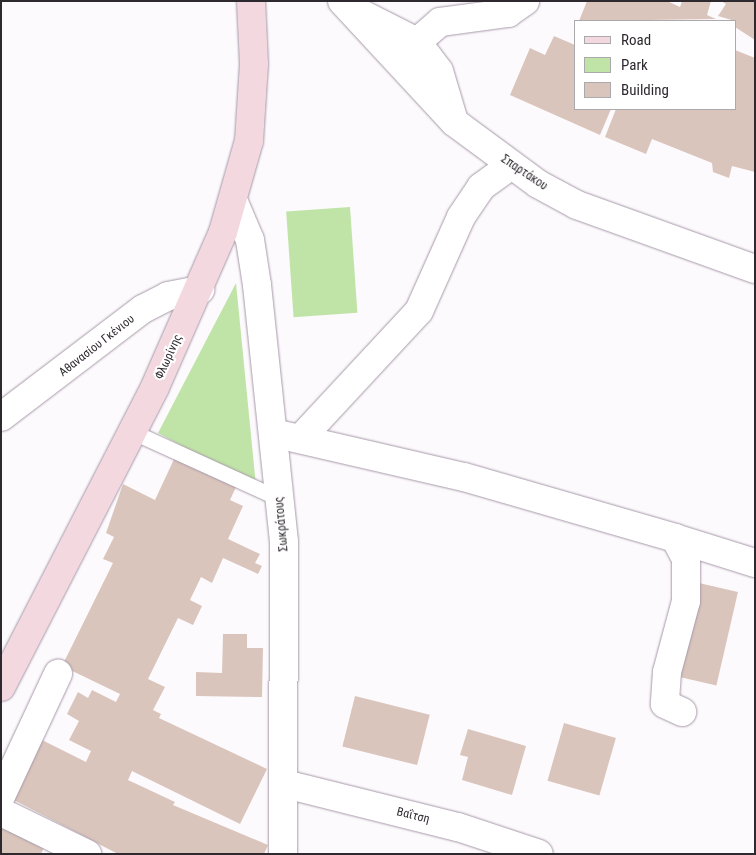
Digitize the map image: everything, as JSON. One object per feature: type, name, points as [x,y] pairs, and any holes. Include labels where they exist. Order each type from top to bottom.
[{"type":"main road","name":"Φλωρίνης","points":[[1,687],[133,432],[200,290],[233,200],[252,116],[251,1]]},
{"type":"street","points":[[417,42],[439,12],[508,13],[525,1]]},
{"type":"street","points":[[345,5],[417,42],[439,71],[454,122]]},
{"type":"street","name":"Σπαρτάκου","points":[[345,5],[454,122],[510,166],[577,204],[755,269]]},
{"type":"street","points":[[301,438],[419,311],[460,217],[480,187],[510,166]]},
{"type":"street","name":"Σωκράτους","points":[[233,200],[250,240],[280,500],[287,597],[283,854]]},
{"type":"street","name":"Αθανασίου Γκένιου","points":[[1,418],[143,310],[168,296],[200,290]]},
{"type":"street","points":[[272,433],[301,438],[464,477],[675,538],[755,564]]},
{"type":"street","points":[[675,538],[686,559],[686,601],[667,672],[665,704],[682,712]]},
{"type":"street","points":[[1,796],[58,674]]},
{"type":"street","name":"Βαΐτση","points":[[285,784],[508,849],[539,854]]},
{"type":"street","points":[[1,812],[87,854]]},
{"type":"lane","points":[[133,432],[280,500]]},
{"type":"green space","points":[[350,207],[357,313],[294,317],[286,211]]},
{"type":"green space","points":[[236,283],[256,486],[158,433]]},
{"type":"building","points":[[587,1],[667,1],[680,7],[682,1],[711,1],[707,15],[716,19],[648,20],[579,20]]},
{"type":"building","points":[[721,1],[755,1],[755,40],[736,28],[736,20],[718,16],[726,4]]},
{"type":"building","points":[[554,36],[574,45],[574,110],[611,110],[600,135],[510,95],[530,48],[545,55]]},
{"type":"building","points":[[736,50],[755,58],[755,172],[732,166],[729,178],[713,172],[712,163],[652,139],[646,154],[605,137],[616,110],[736,110]]},
{"type":"building","points":[[175,457],[237,485],[230,500],[243,506],[228,539],[260,554],[255,563],[262,566],[258,574],[223,558],[212,583],[201,577],[190,600],[202,606],[193,625],[178,618],[148,679],[165,687],[153,710],[161,714],[159,718],[267,769],[240,824],[132,771],[128,780],[175,802],[173,805],[268,845],[264,854],[118,854],[10,798],[42,740],[86,762],[91,751],[69,740],[79,721],[67,714],[78,692],[88,698],[92,690],[116,702],[120,694],[62,666],[113,563],[103,559],[114,537],[106,533],[123,484],[155,500]]},
{"type":"building","points":[[699,583],[738,592],[716,686],[677,677]]},
{"type":"building","points":[[223,634],[247,634],[247,648],[263,648],[262,697],[196,696],[196,672],[222,673]]},
{"type":"building","points":[[355,696],[430,715],[417,765],[342,746]]},
{"type":"building","points":[[564,723],[616,738],[599,796],[547,781]]},
{"type":"building","points":[[468,729],[526,746],[512,795],[462,780],[468,757],[460,755]]},
{"type":"building","points":[[1,814],[47,841],[41,854],[1,854]]}]
